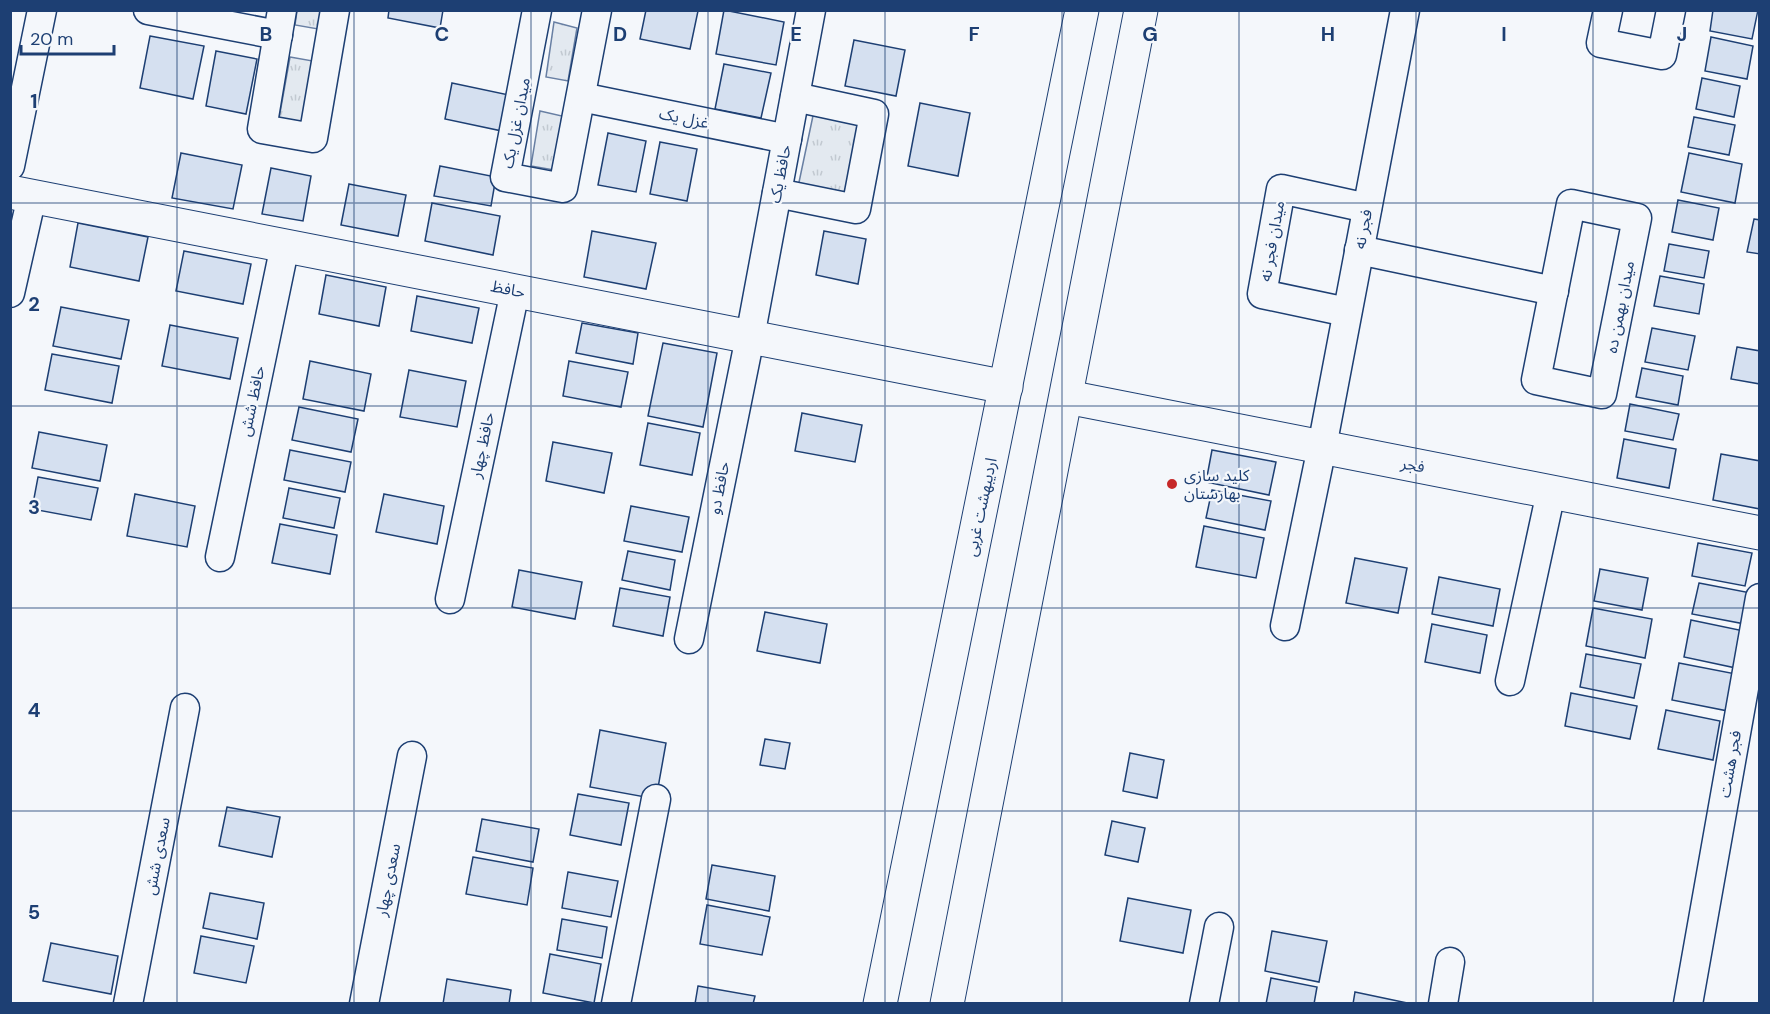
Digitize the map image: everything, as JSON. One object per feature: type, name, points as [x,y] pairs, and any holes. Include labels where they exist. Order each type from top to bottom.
[{"type":"main road","name":"اردیبهشت غربی","points":[[880,1004],[1082,10]]},
{"type":"main road","points":[[946,1004],[1067,397],[1141,10]]},
{"type":"main road","name":"حافظ","points":[[21,194],[1006,387]]},
{"type":"main road","name":"فجر","points":[[1067,397],[1760,533]]},
{"type":"street","points":[[10,166],[22,55],[42,10]]},
{"type":"street","points":[[148,10],[280,23],[262,129],[313,138],[335,10]]},
{"type":"street","name":"میدان غزل یک","points":[[537,10],[505,177],[563,188],[597,10]]},
{"type":"street","name":"حافظ یک","points":[[750,337],[811,10]]},
{"type":"street","name":"فجر نه","points":[[1285,626],[1322,447],[1405,10]]},
{"type":"street","points":[[1608,10],[1601,43],[1662,55],[1671,10]]},
{"type":"street","name":"غزل یک","points":[[581,97],[787,139]]},
{"type":"street","points":[[777,193],[856,209],[874,114],[795,98]]},
{"type":"street","name":"میدان فجر نه","points":[[1347,312],[1262,294],[1281,189],[1367,208]]},
{"type":"street","points":[[10,293],[21,194]]},
{"type":"street","name":"میدان بهمن ده","points":[[1571,204],[1637,218],[1602,394],[1536,380],[1554,291],[1571,204]]},
{"type":"street","name":"حافظ شش","points":[[220,557],[285,245]]},
{"type":"street","points":[[1359,250],[1554,291]]},
{"type":"street","name":"حافظ چهار","points":[[450,599],[515,291]]},
{"type":"street","name":"حافظ دو","points":[[689,639],[750,337]]},
{"type":"street","points":[[1510,681],[1551,492]]},
{"type":"street","name":"فجر هشت","points":[[1688,1004],[1760,598]]},
{"type":"street","name":"سعدی شش","points":[[128,1004],[185,708]]},
{"type":"street","name":"سعدی چهار","points":[[364,1004],[412,756]]},
{"type":"street","points":[[616,1004],[656,799]]},
{"type":"street","points":[[1204,1004],[1220,927]]},
{"type":"street","points":[[1443,1004],[1450,962]]},
{"type":"green space","points":[[297,11],[321,11],[318,29],[295,25]]},
{"type":"green space","points":[[554,22],[577,28],[568,81],[546,77]]},
{"type":"green space","points":[[290,57],[313,61],[301,128],[278,124]]},
{"type":"green space","points":[[540,111],[562,116],[554,170],[531,166]]},
{"type":"green space","points":[[814,111],[865,122],[849,198],[798,187]]},
{"type":"building","points":[[389,10],[443,10],[440,28],[388,18]]},
{"type":"building","points":[[646,10],[698,11],[690,49],[640,39]]},
{"type":"building","points":[[724,10],[784,22],[776,65],[716,54]]},
{"type":"building","points":[[1713,10],[1758,10],[1752,39],[1710,31]]},
{"type":"building","points":[[150,36],[204,46],[193,99],[140,88]]},
{"type":"building","points":[[1711,37],[1753,46],[1747,79],[1705,71]]},
{"type":"building","points":[[854,40],[905,50],[896,96],[845,86]]},
{"type":"building","points":[[216,51],[257,59],[246,114],[206,106]]},
{"type":"building","points":[[724,64],[771,73],[761,118],[715,109]]},
{"type":"building","points":[[1702,78],[1740,86],[1734,117],[1696,109]]},
{"type":"building","points":[[452,83],[509,95],[502,131],[445,119]]},
{"type":"building","points":[[920,103],[970,113],[958,176],[908,166]]},
{"type":"building","points":[[1694,117],[1735,125],[1729,155],[1688,147]]},
{"type":"building","points":[[608,133],[646,141],[636,192],[598,185]]},
{"type":"building","points":[[660,142],[697,149],[687,201],[650,194]]},
{"type":"building","points":[[181,153],[242,165],[233,209],[172,198]]},
{"type":"building","points":[[1689,153],[1742,164],[1735,203],[1681,192]]},
{"type":"building","points":[[440,166],[496,177],[491,206],[434,196]]},
{"type":"building","points":[[271,168],[311,176],[303,221],[262,214]]},
{"type":"building","points":[[349,184],[406,195],[398,236],[341,225]]},
{"type":"building","points":[[1678,200],[1719,208],[1713,240],[1672,232]]},
{"type":"building","points":[[432,203],[500,216],[493,255],[425,241]]},
{"type":"building","points":[[1754,219],[1760,220],[1760,254],[1747,252]]},
{"type":"building","points":[[78,223],[148,237],[139,281],[70,267]]},
{"type":"building","points":[[592,231],[656,243],[646,289],[584,277]]},
{"type":"building","points":[[824,231],[866,239],[858,284],[816,275]]},
{"type":"building","points":[[1669,244],[1709,251],[1704,278],[1664,271]]},
{"type":"building","points":[[184,251],[251,264],[243,304],[176,291]]},
{"type":"building","points":[[326,275],[386,287],[379,326],[319,314]]},
{"type":"building","points":[[1660,276],[1704,284],[1699,314],[1654,306]]},
{"type":"building","points":[[417,296],[479,308],[472,343],[411,331]]},
{"type":"building","points":[[61,307],[129,320],[121,359],[53,346]]},
{"type":"building","points":[[582,323],[638,333],[633,364],[576,353]]},
{"type":"building","points":[[170,325],[238,338],[230,379],[162,366]]},
{"type":"building","points":[[1652,328],[1695,336],[1688,370],[1645,362]]},
{"type":"building","points":[[663,343],[717,353],[703,427],[648,416]]},
{"type":"building","points":[[1737,347],[1760,351],[1760,384],[1731,379]]},
{"type":"building","points":[[52,354],[119,366],[112,403],[45,390]]},
{"type":"building","points":[[310,361],[371,374],[364,411],[303,399]]},
{"type":"building","points":[[569,361],[628,372],[621,407],[563,396]]},
{"type":"building","points":[[1642,368],[1683,376],[1678,405],[1636,397]]},
{"type":"building","points":[[409,370],[466,381],[457,427],[400,417]]},
{"type":"building","points":[[1630,404],[1679,414],[1673,440],[1625,431]]},
{"type":"building","points":[[299,407],[358,419],[351,452],[292,440]]},
{"type":"building","points":[[802,413],[862,425],[855,462],[795,451]]},
{"type":"building","points":[[648,423],[700,433],[692,475],[640,465]]},
{"type":"building","points":[[39,432],[107,445],[100,481],[32,468]]},
{"type":"building","points":[[1624,439],[1676,449],[1669,488],[1617,478]]},
{"type":"building","points":[[553,442],[612,453],[604,493],[546,481]]},
{"type":"building","points":[[290,450],[351,462],[345,492],[284,480]]},
{"type":"building","points":[[1212,450],[1276,462],[1269,495],[1206,482]]},
{"type":"building","points":[[1721,454],[1760,461],[1760,509],[1713,500]]},
{"type":"building","points":[[38,477],[98,488],[91,520],[32,509]]},
{"type":"building","points":[[289,488],[340,498],[334,528],[283,518]]},
{"type":"building","points":[[1212,490],[1271,501],[1265,530],[1206,518]]},
{"type":"building","points":[[135,494],[195,506],[187,547],[127,536]]},
{"type":"building","points":[[384,494],[444,506],[437,544],[376,532]]},
{"type":"building","points":[[631,506],[689,517],[682,552],[624,541]]},
{"type":"building","points":[[280,524],[337,535],[330,574],[272,563]]},
{"type":"building","points":[[1204,526],[1264,538],[1256,578],[1196,567]]},
{"type":"building","points":[[1698,543],[1752,553],[1745,586],[1692,576]]},
{"type":"building","points":[[628,551],[675,560],[670,590],[622,580]]},
{"type":"building","points":[[1355,558],[1407,568],[1398,613],[1346,603]]},
{"type":"building","points":[[1600,569],[1648,578],[1642,610],[1594,601]]},
{"type":"building","points":[[519,570],[582,582],[575,619],[512,607]]},
{"type":"building","points":[[1439,577],[1500,589],[1493,626],[1432,614]]},
{"type":"building","points":[[1699,583],[1751,593],[1745,624],[1692,614]]},
{"type":"building","points":[[620,588],[670,597],[663,636],[613,626]]},
{"type":"building","points":[[1593,608],[1652,619],[1645,658],[1586,646]]},
{"type":"building","points":[[765,612],[827,624],[820,663],[757,651]]},
{"type":"building","points":[[1691,620],[1744,631],[1736,668],[1684,657]]},
{"type":"building","points":[[1432,624],[1487,635],[1480,673],[1425,662]]},
{"type":"building","points":[[1586,654],[1641,664],[1634,698],[1580,687]]},
{"type":"building","points":[[1679,663],[1736,674],[1728,711],[1672,700]]},
{"type":"building","points":[[1571,693],[1637,706],[1630,739],[1565,726]]},
{"type":"building","points":[[1666,710],[1720,721],[1713,760],[1658,749]]},
{"type":"building","points":[[600,730],[666,743],[656,799],[590,787]]},
{"type":"building","points":[[765,739],[790,743],[785,769],[760,765]]},
{"type":"building","points":[[1130,753],[1164,760],[1157,798],[1123,791]]},
{"type":"building","points":[[578,794],[629,803],[621,845],[570,835]]},
{"type":"building","points":[[227,807],[280,817],[272,857],[219,846]]},
{"type":"building","points":[[482,819],[539,829],[533,862],[476,851]]},
{"type":"building","points":[[1112,821],[1145,828],[1138,862],[1105,855]]},
{"type":"building","points":[[473,857],[533,868],[527,905],[466,894]]},
{"type":"building","points":[[712,865],[775,876],[769,911],[706,899]]},
{"type":"building","points":[[568,872],[618,881],[611,917],[562,908]]},
{"type":"building","points":[[210,893],[264,903],[257,939],[203,928]]},
{"type":"building","points":[[1128,898],[1191,910],[1183,953],[1120,941]]},
{"type":"building","points":[[707,905],[770,917],[762,955],[700,944]]},
{"type":"building","points":[[562,919],[607,927],[602,958],[557,950]]},
{"type":"building","points":[[1272,931],[1327,941],[1319,982],[1265,971]]},
{"type":"building","points":[[201,936],[254,946],[246,983],[194,973]]},
{"type":"building","points":[[51,943],[118,956],[111,994],[43,981]]},
{"type":"building","points":[[550,954],[601,964],[594,1003],[543,993]]},
{"type":"building","points":[[1271,978],[1317,987],[1314,1004],[1266,1004]]},
{"type":"building","points":[[447,979],[511,990],[509,1004],[443,1004]]},
{"type":"building","points":[[698,986],[755,996],[753,1004],[695,1004]]},
{"type":"building","points":[[1355,992],[1412,1004],[1353,1004]]},
{"type":"place","name":"کلید سازی بهارستان","points":[[1172,484]]}]
